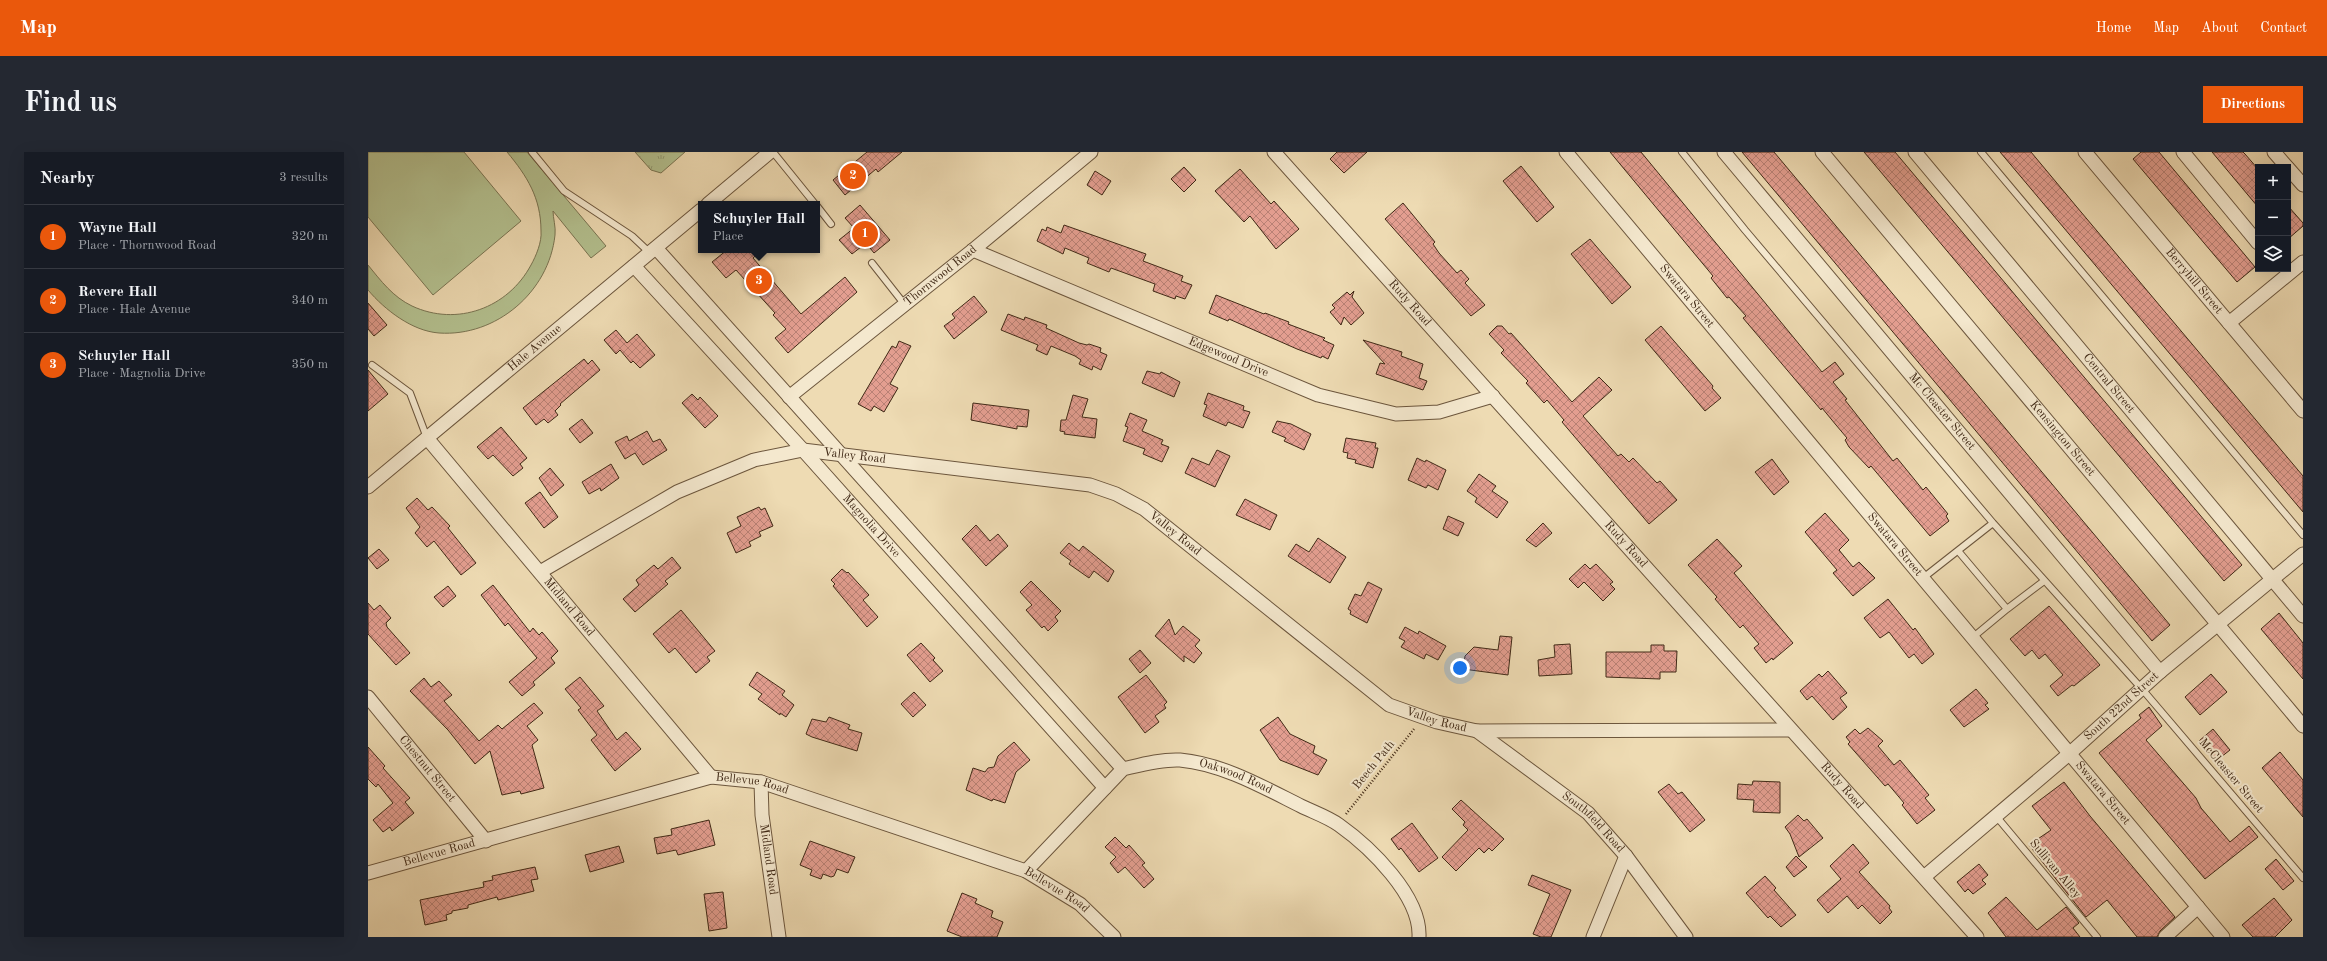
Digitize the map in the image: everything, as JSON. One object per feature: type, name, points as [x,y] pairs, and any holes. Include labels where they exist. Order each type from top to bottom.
[{"type":"street","points":[[712,201],[770,152]]},
{"type":"street","name":"Thornwood Road","points":[[789,397],[906,305],[1091,152]]},
{"type":"street","name":"Rudy Road","points":[[1274,152],[1978,937]]},
{"type":"street","name":"Swatara Street","points":[[1566,152],[2069,754],[2224,937]]},
{"type":"street","name":"Mc Cleaster Street","points":[[1724,152],[2160,672]]},
{"type":"street","name":"Kensington Street","points":[[1822,152],[2303,726]]},
{"type":"street","name":"Central Street","points":[[1915,152],[2303,616]]},
{"type":"street","points":[[2183,152],[2255,239]]},
{"type":"street","points":[[2274,152],[2284,164]]},
{"type":"street","name":"Berryhill Street","points":[[2089,154],[2303,411]]},
{"type":"street","points":[[2291,172],[2303,186]]},
{"type":"street","name":"Hale Avenue","points":[[368,487],[698,213]]},
{"type":"street","name":"Edgewood Drive","points":[[973,250],[1318,395],[1396,414],[1439,412],[1493,396]]},
{"type":"street","points":[[653,251],[842,455],[1123,769],[1026,872]]},
{"type":"street","points":[[2229,323],[2282,273],[2303,262]]},
{"type":"street","name":"Magnolia Drive","points":[[634,266],[803,450],[1105,788]]},
{"type":"street","name":"Midland Road","points":[[427,438],[711,777]]},
{"type":"street","name":"Valley Road","points":[[540,572],[677,492],[754,460],[803,450],[1090,485],[1116,494],[1144,509],[1389,705],[1423,718],[1477,731],[1791,730]]},
{"type":"street","name":"South 22nd Street","points":[[1924,877],[2069,754],[2160,672],[2303,554]]},
{"type":"street","name":"Chestnut Street","points":[[368,697],[486,841]]},
{"type":"street","name":"Southfield Road","points":[[1477,731],[1588,813],[1626,856],[1686,937]]},
{"type":"street","name":"Oakwood Road","points":[[1123,769],[1143,764],[1179,760],[1231,772],[1338,824],[1374,854],[1406,892],[1419,929],[1419,937]]},
{"type":"street","name":"Bellevue Road","points":[[370,870],[486,841],[711,777],[760,782],[1026,872],[1080,904],[1114,937]]},
{"type":"street","name":"Midland Road","points":[[760,782],[762,815],[779,937]]},
{"type":"street","points":[[1593,937],[1626,856]]},
{"type":"street","points":[[2165,937],[2198,907]]},
{"type":"lane","points":[[532,152],[564,191],[653,251]]},
{"type":"lane","points":[[773,152],[813,201]]},
{"type":"lane","name":"McCleaster Street","points":[[1682,152],[1745,230],[1993,523],[2142,689],[2303,878]]},
{"type":"lane","points":[[1981,152],[2303,535]]},
{"type":"lane","points":[[820,210],[831,224]]},
{"type":"lane","points":[[872,263],[906,305]]},
{"type":"lane","points":[[372,365],[410,393],[427,438]]},
{"type":"lane","points":[[1923,578],[1959,552],[1993,523]]},
{"type":"lane","points":[[1959,552],[2007,609]]},
{"type":"lane","points":[[1972,638],[2044,581]]},
{"type":"lane","name":"Sullivan Alley","points":[[1996,816],[2097,937]]},
{"type":"path","name":"Beech Path","points":[[1338,824],[1423,718]]},
{"type":"green space","points":[[368,152],[464,152],[521,221],[433,295],[368,217]]},
{"type":"green space","points":[[507,152],[527,152],[606,246],[591,258],[553,211],[555,235],[551,256],[542,275],[531,292],[516,307],[499,319],[480,327],[460,332],[439,333],[409,324],[382,305],[368,290],[368,265],[388,288],[399,298],[412,306],[429,312],[463,314],[480,310],[509,292],[521,280],[531,265],[541,240],[540,219],[536,198],[527,179]]},
{"type":"green space","points":[[635,152],[685,152],[661,173],[651,170]]},
{"type":"building","points":[[867,152],[902,152],[878,172],[876,169],[845,195],[833,180]]},
{"type":"building","points":[[1337,152],[1367,152],[1344,173],[1330,159]]},
{"type":"building","points":[[1610,152],[1641,152],[1822,372],[1835,362],[1844,374],[1833,382],[1847,399],[1845,400],[1893,461],[1897,458],[1923,490],[1926,487],[1948,514],[1946,516],[1949,521],[1930,536],[1871,466],[1869,468],[1849,447],[1845,440],[1847,438],[1822,408],[1821,410],[1743,318],[1746,316],[1729,297],[1727,298],[1711,278],[1713,276]]},
{"type":"building","points":[[1742,152],[1774,152],[2170,625],[2152,641]]},
{"type":"building","points":[[1864,152],[1895,152],[2242,565],[2224,581]]},
{"type":"building","points":[[2000,152],[2031,152],[2303,476],[2303,512]]},
{"type":"building","points":[[2141,152],[2159,152],[2255,267],[2237,282],[2133,159]]},
{"type":"building","points":[[2212,152],[2243,152],[2255,166],[2255,203]]},
{"type":"building","points":[[1521,166],[1554,207],[1537,222],[1503,181]]},
{"type":"building","points":[[1184,167],[1196,180],[1184,192],[1171,179]]},
{"type":"building","points":[[1240,169],[1271,204],[1274,201],[1299,229],[1276,249],[1250,216],[1244,222],[1215,191]]},
{"type":"building","points":[[1095,171],[1111,181],[1102,195],[1087,185]]},
{"type":"building","points":[[1403,203],[1435,242],[1433,244],[1439,253],[1457,273],[1461,270],[1469,279],[1465,283],[1485,305],[1471,316],[1385,219]]},
{"type":"building","points":[[860,205],[890,240],[874,253],[866,243],[852,254],[839,240],[854,228],[845,218]]},
{"type":"building","points":[[2291,209],[2303,223],[2303,226],[2291,236]]},
{"type":"building","points":[[1064,225],[1146,254],[1143,261],[1183,276],[1181,281],[1192,285],[1185,299],[1176,296],[1175,299],[1153,291],[1155,284],[1111,268],[1109,272],[1087,263],[1089,258],[1065,248],[1063,254],[1037,241],[1042,229],[1046,231],[1047,227],[1061,233]]},
{"type":"building","points":[[1590,239],[1631,287],[1612,304],[1571,254]]},
{"type":"building","points":[[723,253],[759,253],[753,258],[801,314],[845,277],[857,292],[788,353],[775,338],[786,329],[773,315],[775,313],[736,270],[726,278],[712,262]]},
{"type":"building","points":[[1354,291],[1352,297],[1364,313],[1351,325],[1344,317],[1341,325],[1330,312],[1335,308],[1332,305],[1347,292],[1350,295]]},
{"type":"building","points":[[1216,295],[1289,322],[1288,324],[1325,338],[1323,340],[1334,345],[1328,359],[1297,349],[1229,319],[1228,321],[1209,313]]},
{"type":"building","points":[[974,296],[987,312],[954,339],[944,326],[955,318],[952,314]]},
{"type":"building","points":[[368,303],[387,325],[374,336],[368,329]]},
{"type":"building","points":[[1008,314],[1024,320],[1025,317],[1047,325],[1046,328],[1079,343],[1089,344],[1101,348],[1100,352],[1107,355],[1101,370],[1093,366],[1092,370],[1079,364],[1081,360],[1075,356],[1051,346],[1047,355],[1036,350],[1038,345],[1001,330]]},
{"type":"building","points":[[1497,326],[1502,326],[1509,334],[1511,333],[1572,402],[1599,377],[1612,390],[1583,416],[1618,456],[1621,454],[1629,462],[1633,458],[1657,483],[1660,481],[1677,500],[1649,524],[1562,422],[1564,420],[1547,400],[1544,403],[1526,383],[1528,381],[1501,353],[1504,350],[1489,334]]},
{"type":"building","points":[[1661,326],[1713,386],[1712,388],[1721,398],[1705,411],[1645,340]]},
{"type":"building","points":[[616,330],[627,343],[637,334],[655,355],[640,368],[633,361],[631,363],[620,350],[616,354],[604,340]]},
{"type":"building","points":[[1363,340],[1402,352],[1401,356],[1423,364],[1419,378],[1427,381],[1423,390],[1376,374],[1380,363],[1385,364]]},
{"type":"building","points":[[899,341],[911,346],[890,384],[898,388],[884,412],[874,406],[871,411],[858,404],[892,346],[896,348]]},
{"type":"building","points":[[584,359],[588,364],[592,360],[600,370],[560,404],[561,405],[555,411],[558,415],[548,423],[544,419],[536,425],[523,408]]},
{"type":"building","points":[[368,370],[388,394],[368,411]]},
{"type":"building","points":[[1147,371],[1160,374],[1161,372],[1180,382],[1174,397],[1142,383]]},
{"type":"building","points":[[1208,393],[1244,406],[1243,410],[1250,412],[1243,428],[1228,422],[1226,426],[1203,416],[1207,405],[1204,404]]},
{"type":"building","points":[[692,394],[698,400],[700,397],[718,416],[705,428],[682,403]]},
{"type":"building","points":[[1073,395],[1088,399],[1082,417],[1097,419],[1095,438],[1064,434],[1065,432],[1060,431],[1061,420],[1066,420]]},
{"type":"building","points":[[973,403],[1029,410],[1027,427],[1017,426],[1017,429],[971,420]]},
{"type":"building","points":[[1130,413],[1147,420],[1142,431],[1163,440],[1161,444],[1169,447],[1162,462],[1143,454],[1145,449],[1123,441],[1128,427],[1125,426]]},
{"type":"building","points":[[582,419],[593,433],[580,443],[569,429]]},
{"type":"building","points":[[1277,421],[1291,424],[1311,434],[1304,450],[1284,441],[1286,438],[1272,432]]},
{"type":"building","points":[[501,427],[527,458],[520,464],[523,468],[513,476],[493,455],[488,459],[477,447]]},
{"type":"building","points":[[647,431],[653,442],[660,439],[667,450],[643,465],[635,453],[625,459],[615,442],[627,436],[629,441]]},
{"type":"building","points":[[1346,438],[1376,443],[1375,448],[1378,448],[1373,468],[1355,463],[1356,460],[1347,458],[1348,453],[1343,452]]},
{"type":"building","points":[[1217,450],[1230,456],[1215,487],[1185,473],[1192,458],[1209,465]]},
{"type":"building","points":[[1417,458],[1425,462],[1426,460],[1446,470],[1438,490],[1428,485],[1426,488],[1408,480]]},
{"type":"building","points":[[1772,459],[1789,482],[1774,495],[1755,472]]},
{"type":"building","points":[[611,464],[619,478],[601,491],[600,488],[589,494],[582,482]]},
{"type":"building","points":[[550,468],[564,485],[551,496],[539,478]]},
{"type":"building","points":[[1479,474],[1496,486],[1492,491],[1508,502],[1497,518],[1475,502],[1477,498],[1467,491]]},
{"type":"building","points":[[540,492],[558,517],[544,528],[525,503]]},
{"type":"building","points":[[417,498],[428,510],[432,507],[450,526],[448,528],[476,563],[461,575],[434,541],[427,547],[415,533],[420,527],[406,508]]},
{"type":"building","points":[[1245,499],[1277,515],[1270,530],[1236,515]]},
{"type":"building","points":[[759,507],[761,510],[765,508],[773,526],[759,532],[761,536],[749,542],[751,546],[736,553],[727,533],[741,526],[737,517]]},
{"type":"building","points":[[1825,513],[1849,540],[1839,550],[1853,567],[1859,562],[1875,578],[1853,596],[1833,573],[1837,570],[1805,532]]},
{"type":"building","points":[[1448,516],[1464,523],[1458,536],[1443,529]]},
{"type":"building","points":[[1543,523],[1552,533],[1536,547],[1526,540]]},
{"type":"building","points":[[976,525],[990,541],[998,534],[1008,546],[986,566],[962,539]]},
{"type":"building","points":[[1318,538],[1346,557],[1330,583],[1288,556],[1296,544],[1309,552]]},
{"type":"building","points":[[1717,539],[1742,566],[1734,573],[1793,643],[1773,660],[1772,658],[1766,663],[1754,648],[1759,644],[1743,625],[1740,628],[1715,599],[1717,597],[1688,565]]},
{"type":"building","points":[[1069,543],[1079,551],[1083,546],[1114,571],[1108,582],[1094,571],[1089,578],[1069,564],[1071,561],[1060,553]]},
{"type":"building","points":[[379,549],[389,560],[377,569],[368,558]]},
{"type":"building","points":[[672,557],[681,568],[665,581],[668,584],[635,612],[623,599],[639,585],[636,580],[654,565],[658,569]]},
{"type":"building","points":[[1585,564],[1590,569],[1596,564],[1613,582],[1610,584],[1615,589],[1603,601],[1584,582],[1578,588],[1569,579]]},
{"type":"building","points":[[842,569],[847,573],[848,572],[869,595],[863,600],[878,617],[867,627],[833,586],[835,584],[831,580]]},
{"type":"building","points":[[1031,581],[1061,611],[1055,617],[1058,621],[1048,631],[1044,626],[1042,628],[1026,610],[1032,605],[1020,592]]},
{"type":"building","points":[[1368,582],[1382,589],[1367,623],[1350,614],[1351,611],[1348,609],[1355,594],[1361,596]]},
{"type":"building","points":[[493,585],[530,632],[533,628],[539,635],[542,632],[558,651],[551,658],[555,663],[533,682],[535,685],[522,696],[509,682],[537,658],[508,623],[505,626],[481,595]]},
{"type":"building","points":[[448,586],[456,596],[443,607],[434,597]]},
{"type":"building","points":[[1888,599],[1913,630],[1915,628],[1934,654],[1922,664],[1914,654],[1909,658],[1889,632],[1880,638],[1864,618]]},
{"type":"building","points":[[368,603],[374,610],[380,605],[391,618],[386,623],[387,627],[410,653],[396,665],[368,634]]},
{"type":"building","points":[[2049,606],[2100,665],[2074,686],[2072,685],[2058,696],[2050,686],[2063,675],[2045,654],[2039,659],[2032,650],[2025,656],[2010,639]]},
{"type":"building","points":[[681,610],[715,651],[707,657],[710,661],[696,673],[675,648],[669,653],[653,634]]},
{"type":"building","points":[[2279,613],[2303,643],[2303,679],[2261,629]]},
{"type":"building","points":[[1169,619],[1175,635],[1183,626],[1200,640],[1195,646],[1202,653],[1194,663],[1184,656],[1184,662],[1155,636]]},
{"type":"building","points":[[1405,627],[1418,634],[1419,631],[1446,646],[1438,660],[1426,654],[1424,659],[1401,647],[1405,641],[1399,638]]},
{"type":"building","points":[[1500,636],[1512,637],[1508,675],[1463,669],[1465,656],[1474,647],[1498,650]]},
{"type":"building","points":[[921,643],[935,658],[933,660],[943,671],[930,682],[907,655]]},
{"type":"building","points":[[1570,644],[1572,674],[1539,676],[1538,660],[1555,657],[1554,645]]},
{"type":"building","points":[[1651,645],[1664,645],[1664,651],[1677,651],[1676,672],[1660,672],[1660,679],[1606,677],[1606,652],[1651,652]]},
{"type":"building","points":[[1140,650],[1151,663],[1140,673],[1129,659]]},
{"type":"building","points":[[1828,671],[1847,693],[1840,698],[1847,707],[1833,720],[1812,696],[1807,700],[1800,691],[1819,674],[1822,677]]},
{"type":"building","points":[[757,672],[785,691],[782,695],[794,705],[786,717],[780,713],[780,715],[758,699],[762,694],[749,685]]},
{"type":"building","points":[[2211,674],[2227,692],[2200,715],[2185,697]]},
{"type":"building","points":[[1146,675],[1167,702],[1164,705],[1166,708],[1155,716],[1159,722],[1145,733],[1118,697]]},
{"type":"building","points":[[580,677],[604,706],[597,711],[617,740],[626,732],[641,749],[615,771],[591,740],[597,735],[578,710],[581,708],[565,689]]},
{"type":"building","points":[[424,678],[431,687],[439,681],[452,695],[444,701],[479,741],[498,725],[502,729],[534,703],[543,713],[527,726],[538,740],[532,745],[544,788],[521,794],[520,791],[502,795],[490,751],[475,764],[448,730],[410,691]]},
{"type":"building","points":[[1976,689],[1988,703],[1985,705],[1989,709],[1964,727],[1950,710]]},
{"type":"building","points":[[914,692],[926,705],[913,717],[901,704]]},
{"type":"building","points":[[2149,707],[2162,726],[2146,740],[2196,798],[2201,808],[2230,842],[2249,826],[2258,837],[2205,879],[2099,753],[2141,718],[2139,715]]},
{"type":"building","points":[[829,717],[850,725],[848,729],[862,733],[857,751],[806,734],[812,719],[826,722]]},
{"type":"building","points":[[1278,717],[1290,734],[1315,746],[1313,753],[1327,760],[1318,775],[1280,760],[1260,730]]},
{"type":"building","points":[[1868,728],[1883,741],[1878,746],[1894,765],[1900,760],[1929,795],[1925,798],[1935,810],[1917,824],[1902,805],[1904,803],[1888,784],[1885,786],[1848,744],[1850,742],[1846,737],[1855,729],[1860,734]]},
{"type":"building","points":[[2213,729],[2230,750],[2216,761],[2199,741]]},
{"type":"building","points":[[1014,742],[1030,760],[1016,772],[1005,803],[993,799],[992,801],[966,790],[973,768],[985,772],[988,768],[994,767],[998,756]]},
{"type":"building","points":[[368,747],[385,766],[383,768],[410,798],[405,802],[414,813],[392,831],[390,827],[383,832],[373,820],[393,803],[378,784],[376,787],[368,779]]},
{"type":"building","points":[[2280,752],[2303,780],[2303,817],[2262,768]]},
{"type":"building","points":[[1753,781],[1780,782],[1780,813],[1753,812],[1754,800],[1737,799],[1738,784],[1752,785]]},
{"type":"building","points":[[2064,782],[2090,816],[2175,917],[2160,931],[2157,937],[2137,937],[2107,900],[2086,917],[2029,845],[2051,830],[2032,806]]},
{"type":"building","points":[[1669,784],[1678,794],[1682,792],[1705,820],[1690,832],[1658,792]]},
{"type":"building","points":[[1461,800],[1504,839],[1492,851],[1489,848],[1484,853],[1479,848],[1456,871],[1442,857],[1468,830],[1463,825],[1465,822],[1452,809]]},
{"type":"building","points":[[1798,815],[1804,821],[1807,819],[1823,838],[1799,857],[1790,834],[1785,827]]},
{"type":"building","points":[[709,820],[715,845],[678,855],[676,850],[657,854],[654,838],[672,835],[671,829]]},
{"type":"building","points":[[1412,823],[1438,858],[1419,872],[1401,848],[1399,850],[1391,839]]},
{"type":"building","points":[[1115,837],[1126,848],[1129,845],[1145,863],[1142,865],[1154,879],[1144,888],[1125,867],[1118,873],[1110,863],[1116,857],[1105,847]]},
{"type":"building","points":[[810,841],[855,857],[848,873],[837,869],[834,876],[831,877],[823,874],[821,879],[810,875],[812,870],[800,865]]},
{"type":"building","points":[[1853,844],[1869,863],[1859,872],[1890,906],[1889,908],[1892,912],[1880,924],[1862,905],[1858,909],[1847,896],[1828,913],[1817,900],[1841,879],[1830,866]]},
{"type":"building","points":[[619,846],[624,862],[590,872],[585,855]]},
{"type":"building","points":[[1796,856],[1807,867],[1794,877],[1786,867]]},
{"type":"building","points":[[2276,859],[2294,881],[2283,890],[2265,869]]},
{"type":"building","points":[[1979,864],[1988,875],[1982,880],[1986,884],[1973,894],[1968,889],[1965,892],[1957,882]]},
{"type":"building","points":[[535,867],[538,879],[531,880],[534,891],[498,900],[497,897],[468,905],[468,908],[452,911],[452,913],[446,915],[447,920],[425,925],[420,900],[484,887],[483,882],[493,880],[492,876]]},
{"type":"building","points":[[1532,875],[1571,890],[1551,937],[1541,937],[1533,934],[1550,894],[1528,885]]},
{"type":"building","points":[[1765,876],[1776,888],[1774,890],[1796,915],[1781,927],[1770,916],[1768,918],[1746,893]]},
{"type":"building","points":[[723,892],[727,928],[709,931],[704,894]]},
{"type":"building","points":[[962,893],[977,899],[975,903],[993,911],[991,917],[1003,922],[997,937],[962,937],[947,931]]},
{"type":"building","points":[[2006,897],[2037,930],[2066,907],[2079,923],[2073,928],[2080,937],[2006,937],[1988,913]]},
{"type":"building","points":[[2274,898],[2292,920],[2275,937],[2253,937],[2242,925]]},
{"type":"place","name":"Revere Hall","points":[[853,176]]},
{"type":"place","name":"Wayne Hall","points":[[865,234]]},
{"type":"place","name":"Schuyler Hall","points":[[759,281]]}]
